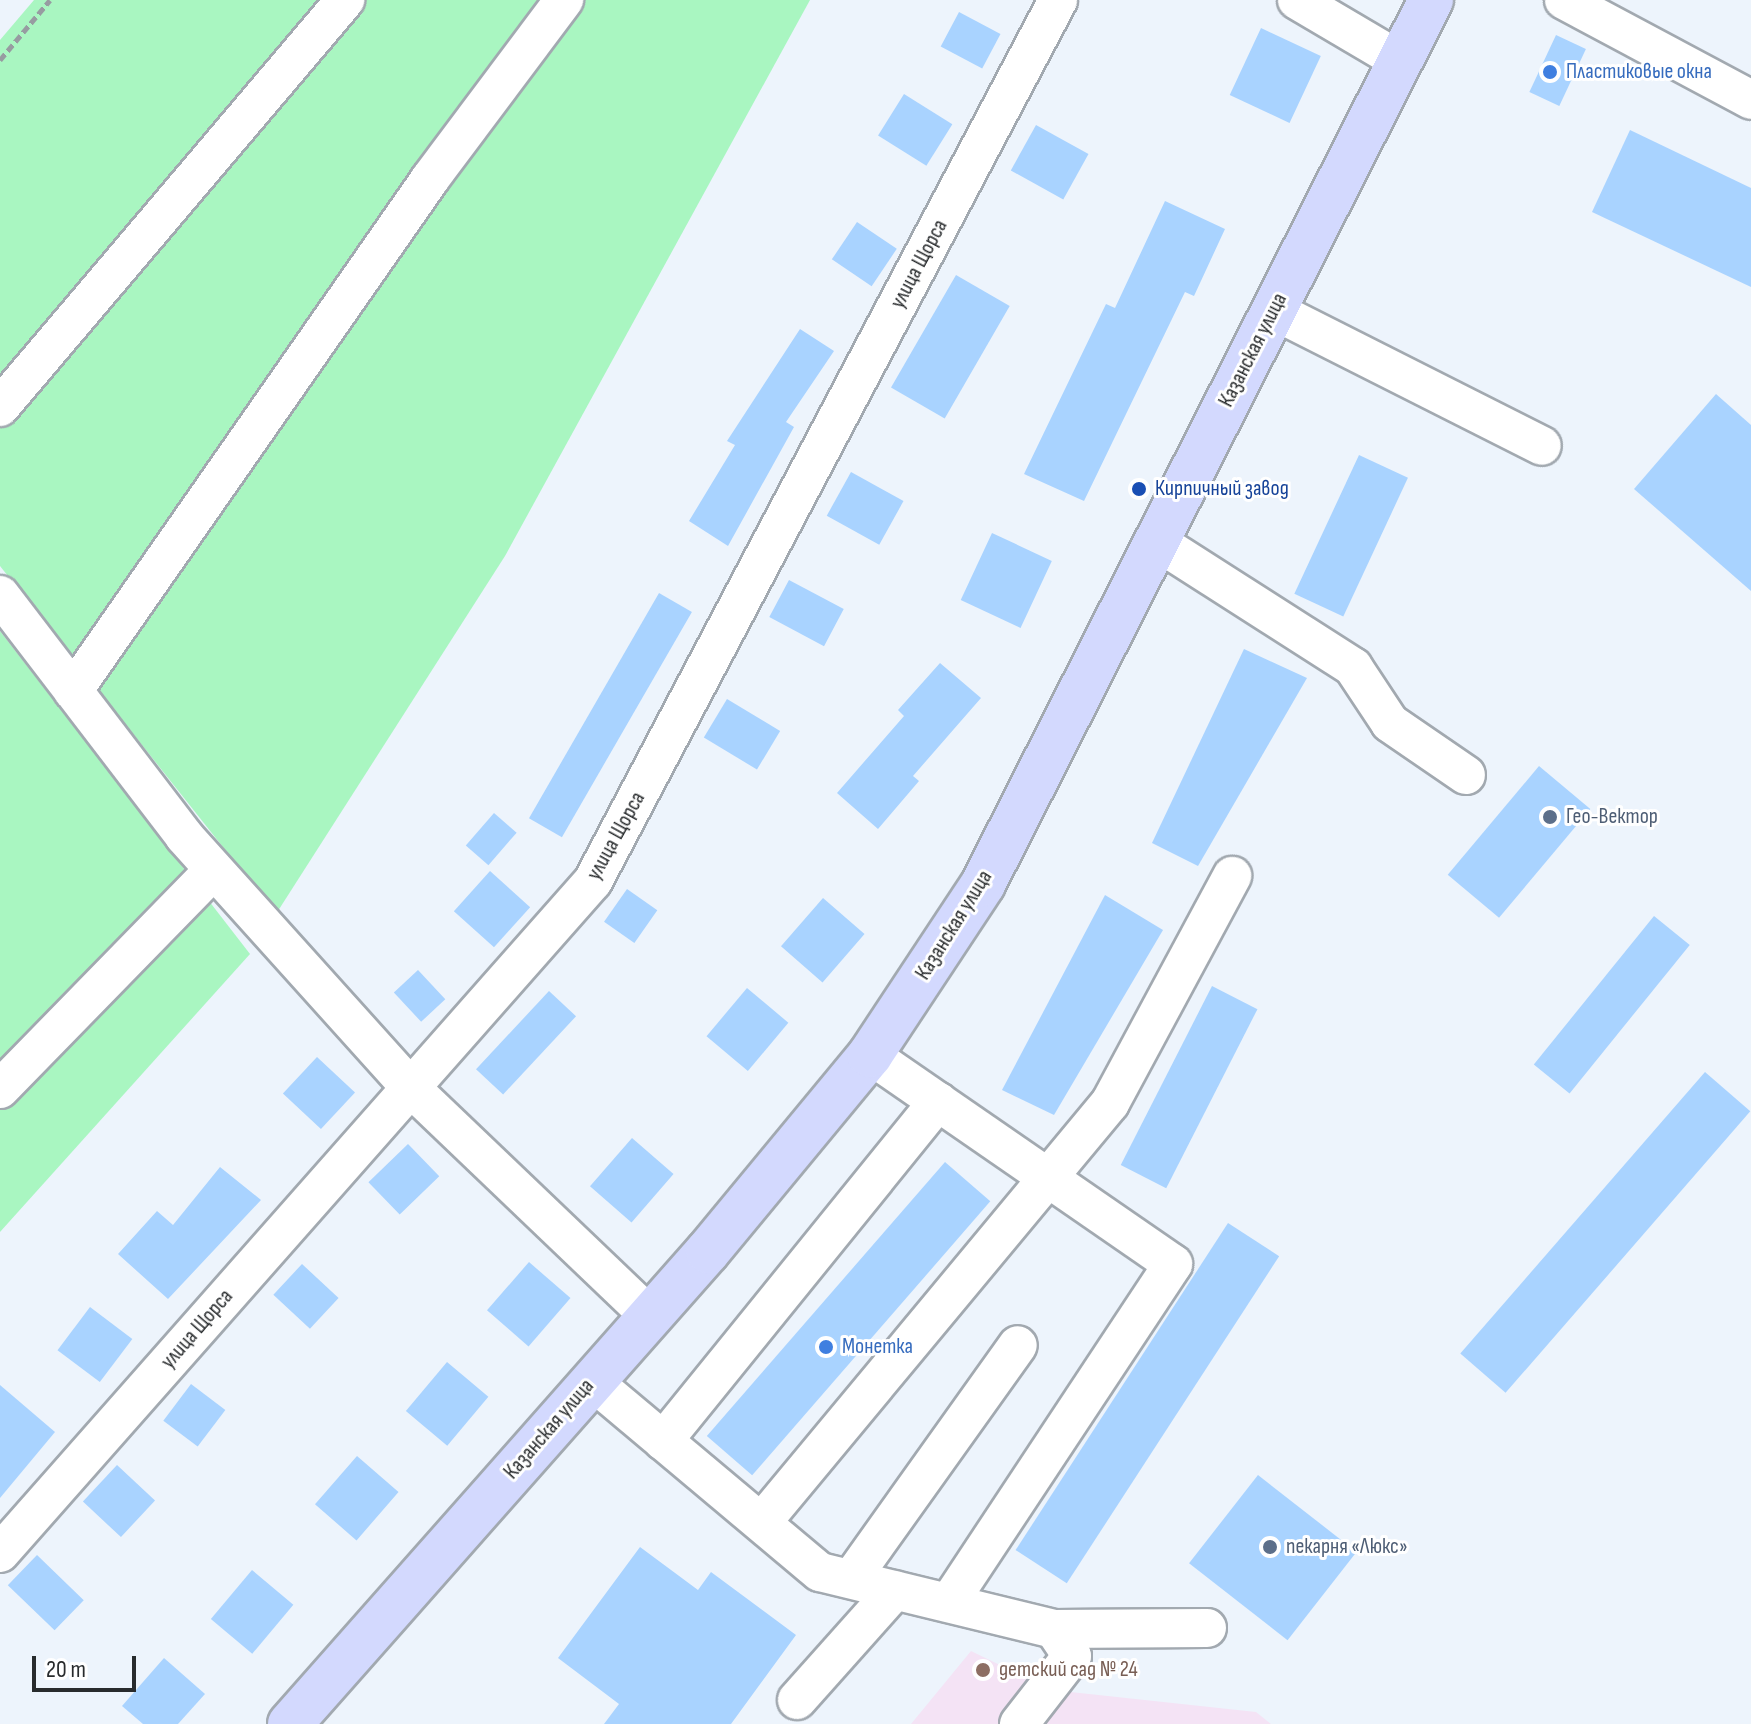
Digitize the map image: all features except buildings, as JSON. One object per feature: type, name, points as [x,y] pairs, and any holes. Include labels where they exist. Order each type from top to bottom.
[{"type":"main road","name":"Казанская улица","points":[[290,1724],[650,1316],[870,1055],[983,884],[1431,0]]},
{"type":"street","points":[[0,407],[345,0]]},
{"type":"street","points":[[73,691],[430,179],[564,0]]},
{"type":"street","name":"улица Щорса","points":[[0,1553],[593,881],[1058,0]]},
{"type":"street","points":[[1297,0],[1399,60]]},
{"type":"street","points":[[1564,0],[1751,100]]},
{"type":"street","points":[[1273,310],[1542,446]]},
{"type":"street","points":[[1156,541],[1353,667],[1390,723],[1466,775]]},
{"type":"street","points":[[0,595],[214,870],[410,1087],[650,1316]]},
{"type":"street","points":[[0,1089],[214,870]]},
{"type":"street","points":[[762,1522],[1046,1176],[1110,1103],[1232,876]]},
{"type":"street","points":[[870,1055],[1173,1264],[949,1603]]},
{"type":"street","points":[[663,1441],[938,1102]]},
{"type":"street","points":[[851,1579],[1018,1345]]},
{"type":"street","points":[[592,1381],[820,1572],[1054,1629],[1207,1628]]},
{"type":"street","points":[[797,1700],[895,1590]]},
{"type":"street","points":[[1019,1724],[1072,1656],[1054,1629]]},
{"type":"path","points":[[0,60],[50,0]]},
{"type":"shaded area","name":"детский сад № 24","points":[[971,1651],[1052,1690],[1256,1712],[1271,1724],[911,1724]]},
{"type":"green space","points":[[34,0],[810,0],[505,556],[276,914],[0,566],[0,40]]},
{"type":"green space","points":[[0,631],[250,954],[0,1232]]},
{"type":"place","name":"Пластиковые окна","points":[[1550,72]]},
{"type":"place","name":"Кирпичный завод","points":[[1139,489]]},
{"type":"place","name":"Гео-Вектор","points":[[1550,817]]},
{"type":"place","name":"Монетка","points":[[826,1347]]},
{"type":"place","name":"пекарня «Люкс»","points":[[1270,1547]]},
{"type":"place","name":"детский сад № 24","points":[[983,1670]]}]
